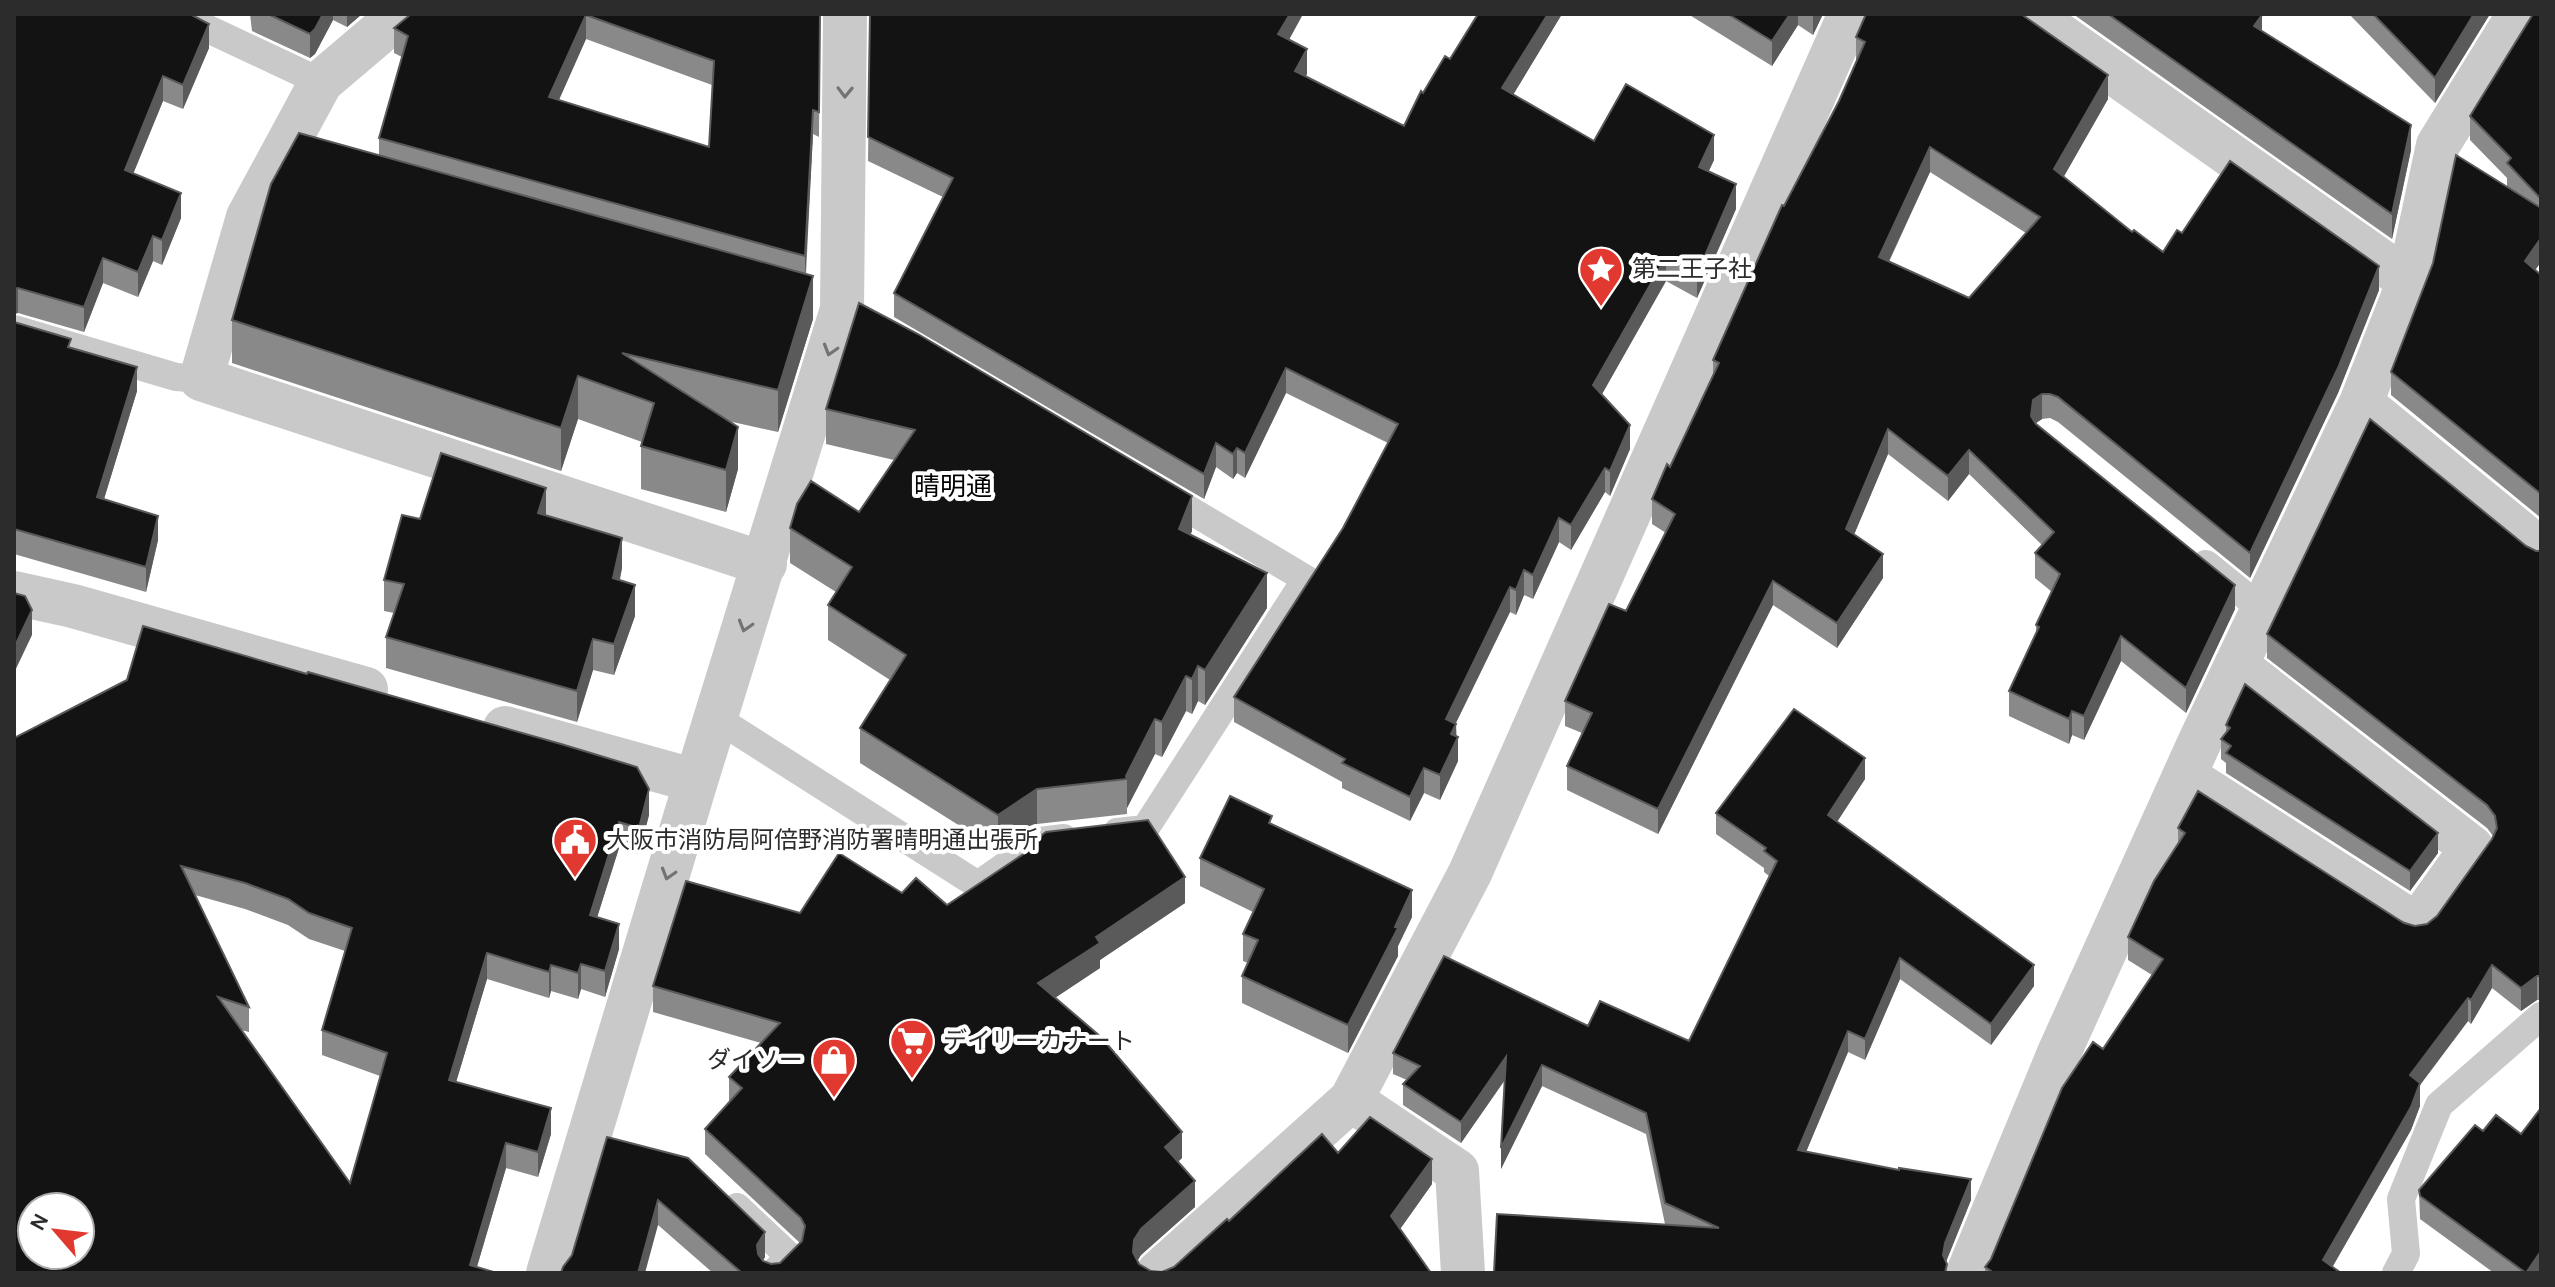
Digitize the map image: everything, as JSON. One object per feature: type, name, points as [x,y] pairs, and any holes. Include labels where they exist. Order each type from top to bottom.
[{"type":"street","points":[[401,14],[321,82],[298,157],[248,217],[201,379],[765,564]]},
{"type":"street","points":[[548,1273],[603,1138],[696,781],[841,311],[845,14]]},
{"type":"street","points":[[1158,1273],[1351,1100],[1470,873],[1850,14]]},
{"type":"street","points":[[2030,14],[2409,281]]},
{"type":"street","points":[[1968,1273],[2059,1053],[2236,665],[2361,403],[2409,281],[2438,145],[2519,14]]},
{"type":"street","points":[[2361,403],[2541,550]]},
{"type":"street","points":[[14,593],[73,606],[407,700]]},
{"type":"street","points":[[2185,776],[2417,925],[2472,848],[2236,665]]},
{"type":"street","points":[[468,717],[696,781]]},
{"type":"street","points":[[1351,1100],[1457,1171],[1463,1273]]},
{"type":"lane","points":[[176,14],[321,82]]},
{"type":"lane","points":[[14,329],[176,377],[201,379]]},
{"type":"lane","points":[[716,718],[978,885],[1040,841],[1145,829],[1306,579],[1143,482]]},
{"type":"lane","points":[[2191,552],[2263,610]]},
{"type":"lane","points":[[2396,1273],[2406,1254],[2401,1199],[2439,1105],[2541,1016]]},
{"type":"lane","points":[[720,1191],[789,1256],[774,1273]]},
{"type":"building","points":[[14,14],[190,14],[209,24],[183,85],[163,76],[125,170],[181,193],[162,240],[153,236],[138,272],[103,258],[84,307],[14,289]]},
{"type":"building","points":[[268,14],[323,14],[310,34]]},
{"type":"building","points":[[411,14],[820,14],[819,112],[813,110],[805,256],[379,138],[408,36],[394,28]],"holes":[[[586,15],[714,61],[709,147],[549,97]]]},
{"type":"building","points":[[870,14],[1290,14],[1278,34],[1307,49],[1295,71],[1404,126],[1421,91],[1423,93],[1445,56],[1450,59],[1478,14],[1548,14],[1502,88],[1594,141],[1626,84],[1714,135],[1699,167],[1736,184],[1697,274],[1666,257],[1593,385],[1630,425],[1610,471],[1605,468],[1571,525],[1559,518],[1533,575],[1524,570],[1516,590],[1510,587],[1446,719],[1456,724],[1451,734],[1458,737],[1440,775],[1424,768],[1410,797],[1342,763],[1345,759],[1234,697],[1343,528],[1398,424],[1286,368],[1245,453],[1237,448],[1233,454],[1216,443],[1204,474],[894,293],[953,178],[868,137]]},
{"type":"building","points":[[1728,14],[1790,14],[1772,41]]},
{"type":"building","points":[[1866,14],[2021,14],[2108,75],[2054,169],[2132,232],[2134,230],[2163,252],[2177,230],[2182,233],[2230,161],[2379,266],[2338,368],[2250,553],[2058,397],[2042,394],[2033,400],[2031,416],[2036,424],[2235,585],[2186,688],[2121,636],[2084,716],[2072,711],[2069,719],[2009,691],[2060,574],[2035,553],[2054,532],[1969,450],[1948,476],[1888,429],[1846,529],[1883,554],[1837,623],[1773,581],[1658,809],[1567,766],[1592,713],[1565,701],[1609,604],[1626,611],[1675,514],[1652,499],[1719,363],[1713,360],[1782,205],[1839,101],[1865,42],[1856,37]],"holes":[[[1930,147],[2040,217],[1969,298],[1879,257]]]},
{"type":"building","points":[[2108,14],[2262,15],[2254,26],[2411,125],[2392,214]]},
{"type":"building","points":[[2373,14],[2474,14],[2435,78]]},
{"type":"building","points":[[2533,14],[2541,14],[2541,199],[2507,163],[2511,158],[2470,116]]},
{"type":"building","points":[[299,133],[813,276],[778,390],[622,353],[738,427],[726,470],[641,446],[654,403],[578,376],[561,428],[232,320],[271,184]]},
{"type":"building","points":[[2456,155],[2541,208],[2541,238],[2525,261],[2541,275],[2541,494],[2391,372],[2433,263]]},
{"type":"building","points":[[859,303],[918,334],[1192,496],[1179,529],[1267,573],[1205,670],[1198,666],[1192,679],[1186,676],[1162,722],[1155,719],[1127,779],[1037,789],[998,815],[860,728],[906,655],[828,605],[852,567],[790,528],[797,504],[811,481],[859,512],[915,430],[826,409]]},
{"type":"building","points":[[14,322],[71,339],[68,347],[137,367],[97,497],[158,516],[146,567],[14,529]]},
{"type":"building","points":[[2370,419],[2526,546],[2541,551],[2541,976],[2521,988],[2492,965],[2471,1000],[2468,998],[2410,1075],[2420,1083],[2411,1107],[2323,1260],[2341,1273],[1994,1273],[1985,1267],[2062,1088],[2093,1042],[2103,1049],[2163,959],[2128,937],[2154,881],[2185,833],[2178,828],[2198,791],[2404,923],[2415,926],[2427,924],[2437,916],[2497,828],[2495,816],[2487,805],[2267,634]]},
{"type":"building","points":[[441,453],[546,488],[538,513],[622,538],[613,578],[635,585],[614,644],[593,639],[577,691],[386,637],[404,584],[384,580],[402,515],[420,519]]},
{"type":"building","points":[[14,593],[25,596],[32,610],[14,648]]},
{"type":"building","points":[[143,626],[637,767],[649,789],[639,828],[619,822],[590,915],[619,924],[605,971],[581,964],[578,973],[551,965],[549,972],[487,953],[449,1080],[551,1108],[538,1152],[506,1143],[470,1265],[497,1273],[14,1273],[14,738],[127,680]],"holes":[[[181,866],[245,883],[288,899],[309,913],[352,928],[322,1030],[387,1053],[350,1183],[218,997],[249,1007]]]},
{"type":"building","points":[[2245,684],[2438,833],[2410,871],[2226,753],[2231,746],[2221,739],[2230,728],[2226,725]]},
{"type":"building","points":[[1794,709],[1865,758],[1828,815],[2034,965],[1991,1024],[1900,958],[1865,1039],[1848,1031],[1798,1150],[1899,1170],[1971,1179],[1945,1243],[1945,1273],[1494,1273],[1497,1214],[1719,1228],[1665,1203],[1646,1113],[1542,1065],[1501,1148],[1506,1057],[1461,1122],[1403,1084],[1420,1066],[1393,1053],[1444,956],[1588,1026],[1600,1001],[1689,1041],[1777,861],[1764,851],[1766,848],[1716,813]]},
{"type":"building","points":[[1230,796],[1272,816],[1269,823],[1412,890],[1395,927],[1398,928],[1348,1025],[1242,976],[1258,940],[1243,934],[1264,889],[1200,858]]},
{"type":"building","points":[[1148,820],[1185,877],[1096,937],[1100,943],[1038,983],[1101,1037],[1182,1132],[1165,1147],[1195,1181],[1141,1229],[1134,1240],[1133,1252],[1139,1264],[1151,1271],[1162,1272],[1174,1267],[1227,1219],[1229,1221],[1322,1134],[1338,1153],[1370,1117],[1432,1159],[1391,1216],[1431,1273],[742,1273],[658,1200],[638,1273],[561,1273],[572,1255],[607,1137],[688,1158],[765,1232],[757,1245],[763,1261],[780,1263],[802,1241],[805,1226],[801,1218],[705,1129],[742,1088],[729,1077],[780,1023],[653,986],[686,881],[800,913],[839,853],[902,893],[916,878],[947,905],[1034,847],[1029,844],[1046,832]]},
{"type":"building","points":[[2541,1108],[2541,1251],[2526,1273],[2420,1196],[2419,1190],[2475,1125],[2483,1131],[2496,1115],[2521,1134]]},
{"type":"place","name":"第二王子社","points":[[1601,308]]},
{"type":"place","name":"大阪市消防局阿倍野消防署晴明通出張所","points":[[575,879]]},
{"type":"place","name":"デイリーカナート","points":[[912,1080]]},
{"type":"place","name":"ダイソー","points":[[834,1099]]},
{"type":"district","name":"晴明通","points":[[953,486]]}]
